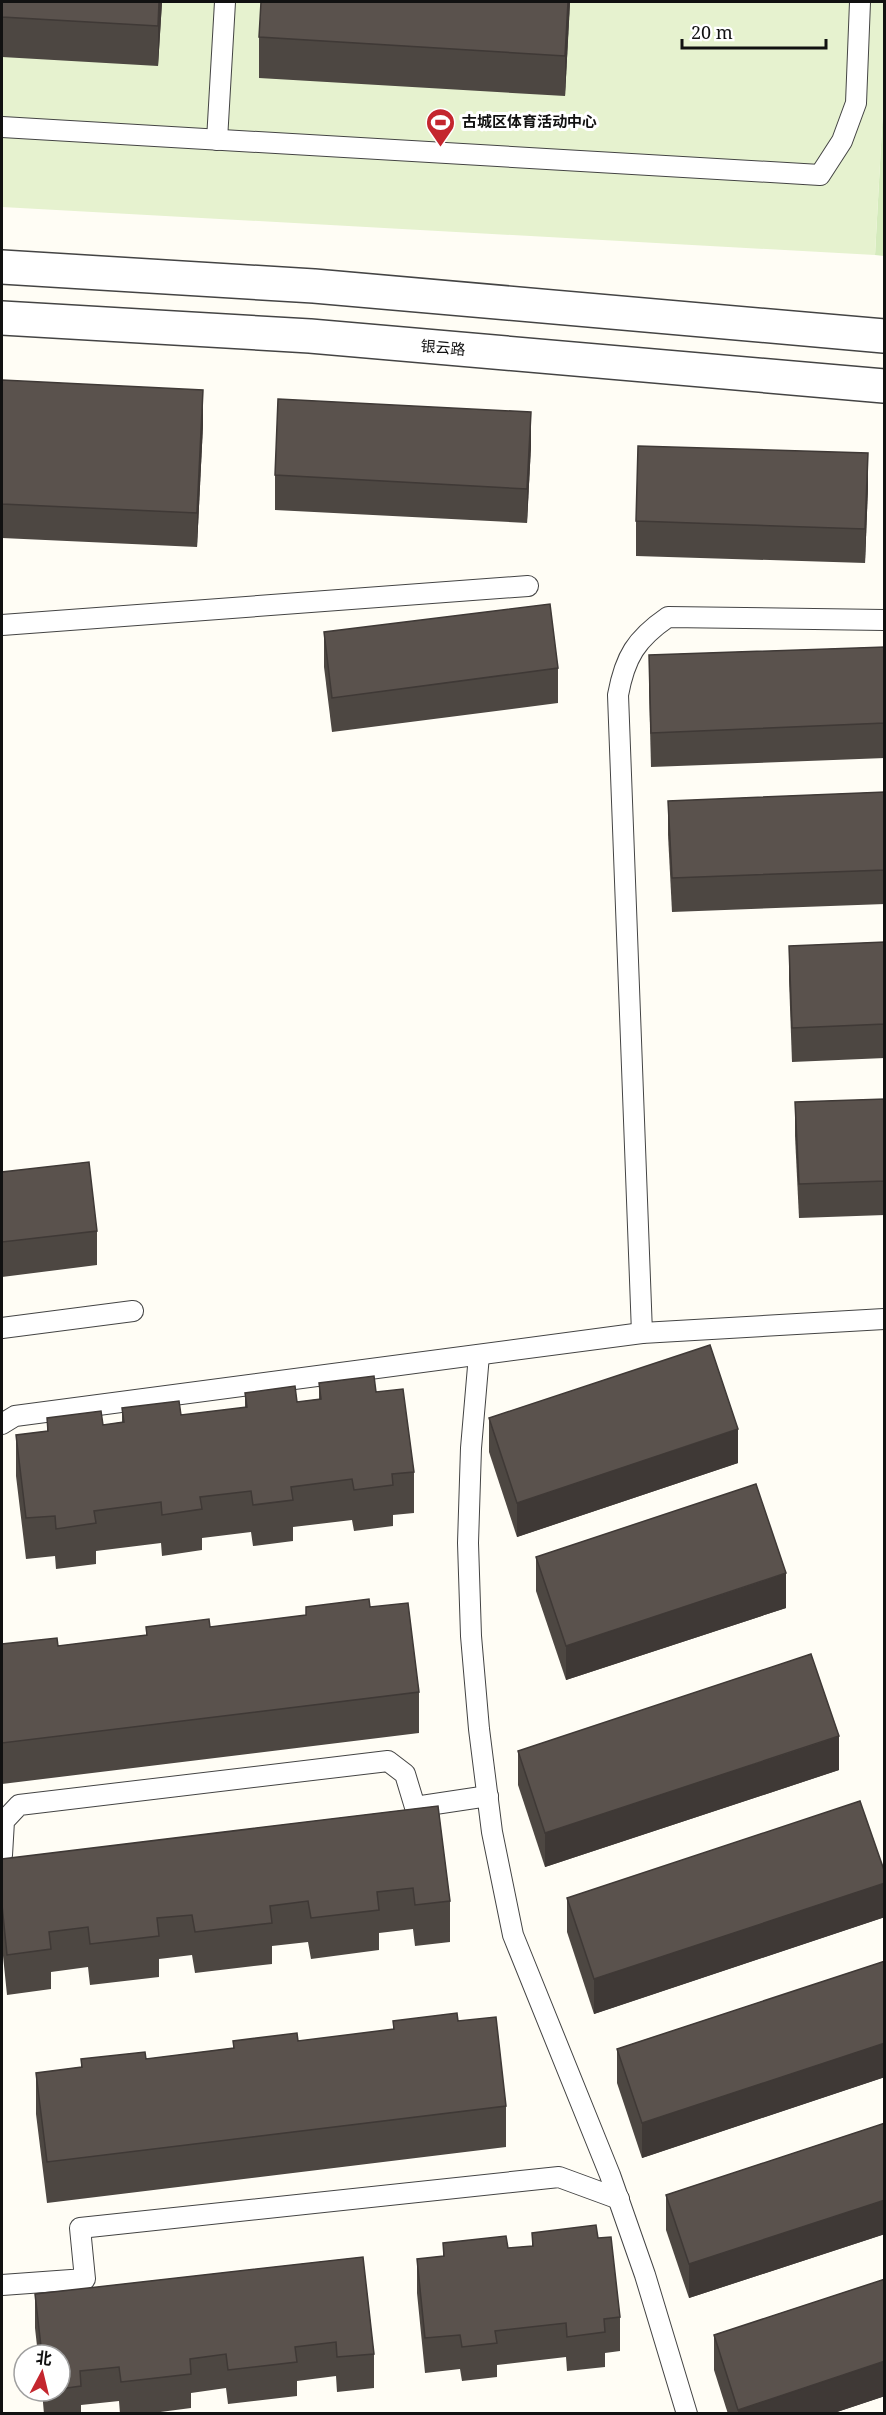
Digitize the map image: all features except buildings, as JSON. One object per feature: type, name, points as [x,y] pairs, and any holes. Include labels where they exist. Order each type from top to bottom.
[{"type":"street","points":[[2,267],[314,286],[885,336]]},
{"type":"street","name":"银云路","points":[[2,318],[310,336],[885,386]]},
{"type":"lane","points":[[217,140],[225,2]]},
{"type":"lane","points":[[2,127],[820,175],[842,141],[856,103],[860,2]]},
{"type":"lane","points":[[2,625],[528,586]]},
{"type":"lane","points":[[642,1333],[618,695],[622,670],[634,648],[649,630],[668,617],[885,620]]},
{"type":"lane","points":[[2,1328],[133,1311]]},
{"type":"lane","points":[[2,1424],[15,1416],[642,1333],[885,1319]]},
{"type":"lane","points":[[479,1355],[471,1448],[468,1543],[471,1636],[488,1796],[513,1935],[619,2199],[645,2275],[687,2414]]},
{"type":"lane","points":[[2,1854],[4,1821],[19,1805],[387,1761],[405,1774],[415,1807],[488,1796]]},
{"type":"lane","points":[[2,2284],[85,2279],[80,2228],[559,2177],[619,2199]]},
{"type":"green space","name":"古城区体育活动中心","points":[[2,2],[884,2],[884,90],[875,255],[2,207]]},
{"type":"green space","points":[[884,90],[884,256],[875,255]]},
{"type":"place","name":"古城区体育活动中心","points":[[441,148]]}]
